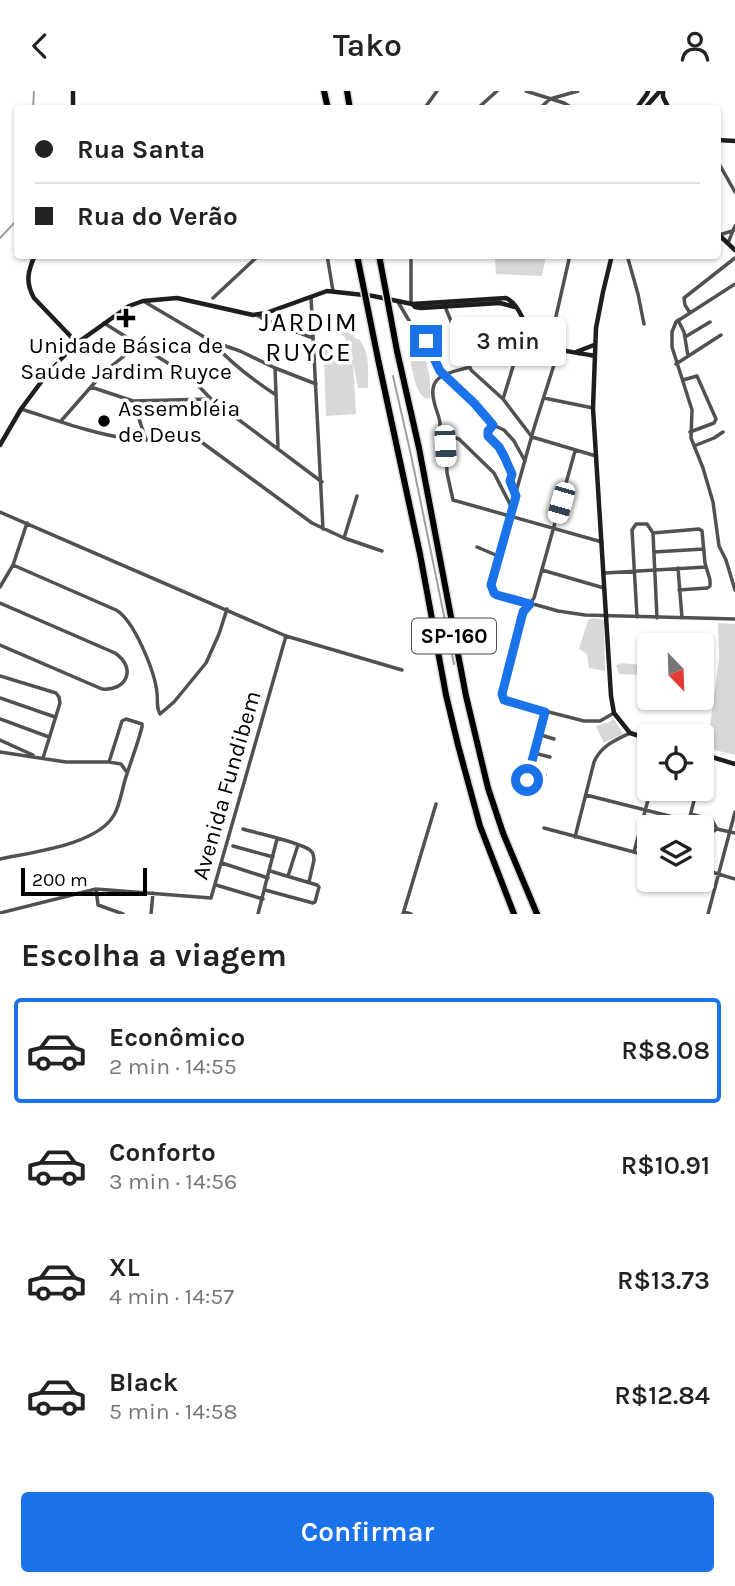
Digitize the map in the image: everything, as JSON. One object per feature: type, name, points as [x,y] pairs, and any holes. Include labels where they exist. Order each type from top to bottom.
[{"type":"highway","name":"SP-160","points":[[358,259],[420,554],[446,695],[480,826],[514,914]]},
{"type":"highway","name":"SP-160","points":[[380,259],[466,696],[488,787],[503,833],[537,914]]},
{"type":"main road","points":[[648,105],[661,91]]},
{"type":"main road","points":[[721,237],[735,250]]},
{"type":"main road","points":[[33,259],[29,270],[30,291],[77,343]]},
{"type":"main road","points":[[611,259],[594,345],[593,408],[614,713],[630,733],[637,735]]},
{"type":"main road","points":[[0,445],[21,409],[50,370],[77,343],[123,308],[144,301],[177,298],[257,314],[327,291],[411,304],[444,305],[506,298],[512,301],[540,344],[595,356]]},
{"type":"main road","points":[[575,352],[594,345]]},
{"type":"main road","points":[[714,758],[735,764]]},
{"type":"street","points":[[482,105],[498,91]]},
{"type":"street","points":[[526,91],[564,105]]},
{"type":"street","points":[[543,105],[550,99],[578,91]]},
{"type":"street","points":[[721,167],[735,192]]},
{"type":"street","points":[[728,243],[734,228]]},
{"type":"street","points":[[690,313],[684,298],[735,258]]},
{"type":"street","points":[[213,298],[255,259]]},
{"type":"street","points":[[328,259],[333,291]]},
{"type":"street","points":[[411,259],[411,304]]},
{"type":"street","points":[[549,347],[569,259]]},
{"type":"street","points":[[628,259],[643,324]]},
{"type":"street","points":[[735,285],[678,320],[674,325],[672,342],[692,410],[690,432],[714,505],[719,547],[735,590]]},
{"type":"street","points":[[311,295],[323,529]]},
{"type":"street","points":[[144,301],[211,341],[316,384]]},
{"type":"street","points":[[398,302],[414,329],[428,345],[440,371],[493,425],[504,430],[526,461]]},
{"type":"street","points":[[444,305],[473,372],[503,399],[532,437],[596,456]]},
{"type":"street","points":[[257,314],[265,320],[313,338]]},
{"type":"street","points":[[678,320],[685,337],[688,356]]},
{"type":"street","points":[[685,337],[710,322]]},
{"type":"street","points":[[104,323],[190,377],[211,400],[322,482]]},
{"type":"street","points":[[458,339],[530,332]]},
{"type":"street","points":[[503,399],[523,334]]},
{"type":"street","points":[[676,363],[721,335]]},
{"type":"street","points":[[211,341],[252,379],[276,395]]},
{"type":"street","points":[[61,421],[104,372],[138,345]]},
{"type":"street","points":[[559,349],[498,556],[492,589],[497,595],[566,613],[735,619]]},
{"type":"street","points":[[470,367],[445,374],[433,383],[432,390],[440,422],[440,435],[446,440],[447,473],[452,498],[603,542]]},
{"type":"street","points":[[275,368],[278,448]]},
{"type":"street","points":[[683,380],[695,376],[698,378],[716,419],[714,423],[690,432]]},
{"type":"street","points":[[91,387],[133,401],[211,400]]},
{"type":"street","points":[[543,398],[593,408]]},
{"type":"street","points":[[133,401],[146,440]]},
{"type":"street","points":[[21,409],[110,436],[204,443],[323,529],[383,551]]},
{"type":"street","points":[[493,425],[488,436],[504,456],[512,474],[510,481],[516,496]]},
{"type":"street","points":[[694,446],[723,432]]},
{"type":"street","points":[[446,440],[453,437],[459,439],[491,469],[512,509]]},
{"type":"street","points":[[575,451],[534,598],[523,612],[502,697],[506,701],[545,712],[592,722],[600,721],[614,713]]},
{"type":"street","points":[[344,538],[357,496]]},
{"type":"street","points":[[0,512],[286,636],[402,670]]},
{"type":"street","points":[[0,587],[13,565],[27,523]]},
{"type":"street","points":[[637,617],[633,527],[647,524],[653,533],[657,618]]},
{"type":"street","points":[[653,533],[702,531],[710,580],[708,588],[679,590]]},
{"type":"street","points":[[477,547],[498,556]]},
{"type":"street","points":[[654,552],[704,549]]},
{"type":"street","points":[[13,565],[116,610],[125,617],[134,630],[149,665],[157,692],[159,713],[174,702],[209,657],[227,610]]},
{"type":"street","points":[[605,573],[706,566]]},
{"type":"street","points":[[678,568],[682,618]]},
{"type":"street","points":[[542,570],[605,589]]},
{"type":"street","points":[[0,603],[114,653],[125,661],[125,679],[115,688],[97,687],[0,645]]},
{"type":"street","name":"Avenida Fundibem","points":[[0,913],[96,889],[211,898],[286,636]]},
{"type":"street","points":[[0,677],[58,695],[60,703],[41,758]]},
{"type":"street","points":[[0,698],[55,717]]},
{"type":"street","points":[[527,780],[545,712]]},
{"type":"street","points":[[0,719],[49,737]]},
{"type":"street","points":[[0,859],[78,841],[95,834],[107,824],[116,811],[141,723],[126,719],[122,721],[110,762]]},
{"type":"street","points":[[575,837],[597,755],[608,744],[630,733]]},
{"type":"street","points":[[538,734],[554,739]]},
{"type":"street","points":[[0,740],[41,758]]},
{"type":"street","points":[[0,752],[66,762],[110,762],[121,764],[127,773]]},
{"type":"street","points":[[534,753],[550,757]]},
{"type":"street","points":[[529,772],[545,775]]},
{"type":"street","points":[[586,795],[665,815]]},
{"type":"street","points":[[634,852],[648,801]]},
{"type":"street","points":[[694,801],[691,814],[712,820],[717,829]]},
{"type":"street","points":[[411,914],[404,913],[436,804]]},
{"type":"street","points":[[708,914],[735,812]]},
{"type":"street","points":[[544,828],[637,853]]},
{"type":"street","points":[[243,829],[311,851],[314,856],[309,882]]},
{"type":"street","points":[[714,831],[717,829],[735,834]]},
{"type":"street","points":[[258,914],[278,839]]},
{"type":"street","points":[[288,876],[298,845]]},
{"type":"street","points":[[233,846],[273,857]]},
{"type":"street","points":[[222,863],[268,878]]},
{"type":"street","points":[[265,890],[314,903],[319,886],[270,871]]},
{"type":"street","points":[[714,873],[735,879]]},
{"type":"street","points":[[216,885],[263,899]]},
{"type":"street","points":[[96,889],[99,905],[123,914]]},
{"type":"street","points":[[150,914],[153,893]]},
{"type":"shaded area","points":[[495,259],[545,259],[542,276],[496,274]]},
{"type":"shaded area","points":[[339,317],[343,322],[353,322],[356,331],[353,334],[363,345],[368,363],[368,388],[358,388],[353,362],[356,414],[326,416],[324,361],[353,359],[352,354],[318,357],[318,351],[349,347],[344,336],[338,333]]},
{"type":"shaded area","points":[[410,326],[422,340],[430,379],[430,398],[420,394],[414,376],[408,343]]},
{"type":"shaded area","points":[[588,620],[604,620],[605,671],[589,668],[587,654],[579,649]]},
{"type":"shaded area","points":[[718,623],[735,624],[735,755],[714,750],[714,724],[710,724],[719,659]]},
{"type":"shaded area","points":[[616,665],[637,665],[637,675],[619,674]]},
{"type":"shaded area","points":[[614,719],[623,734],[604,743],[596,726]]},
{"type":"waterway","points":[[33,105],[34,91]]},
{"type":"waterway","points":[[0,238],[14,223]]},
{"type":"waterway","points":[[393,376],[454,664]]},
{"type":"place","name":"Unidade Básica de Saúde Jardim Ruyce","points":[[126,318]]},
{"type":"place","name":"Assembléia de Deus","points":[[104,421]]},
{"type":"district","name":"JARDIM RUYCE","points":[[309,336]]},
{"type":"route","points":[[426,341],[440,371],[454,382],[493,425],[487,434],[500,450],[512,474],[511,487],[516,496],[491,585],[497,595],[530,604],[523,612],[502,694],[504,700],[545,712],[527,780]]}]
